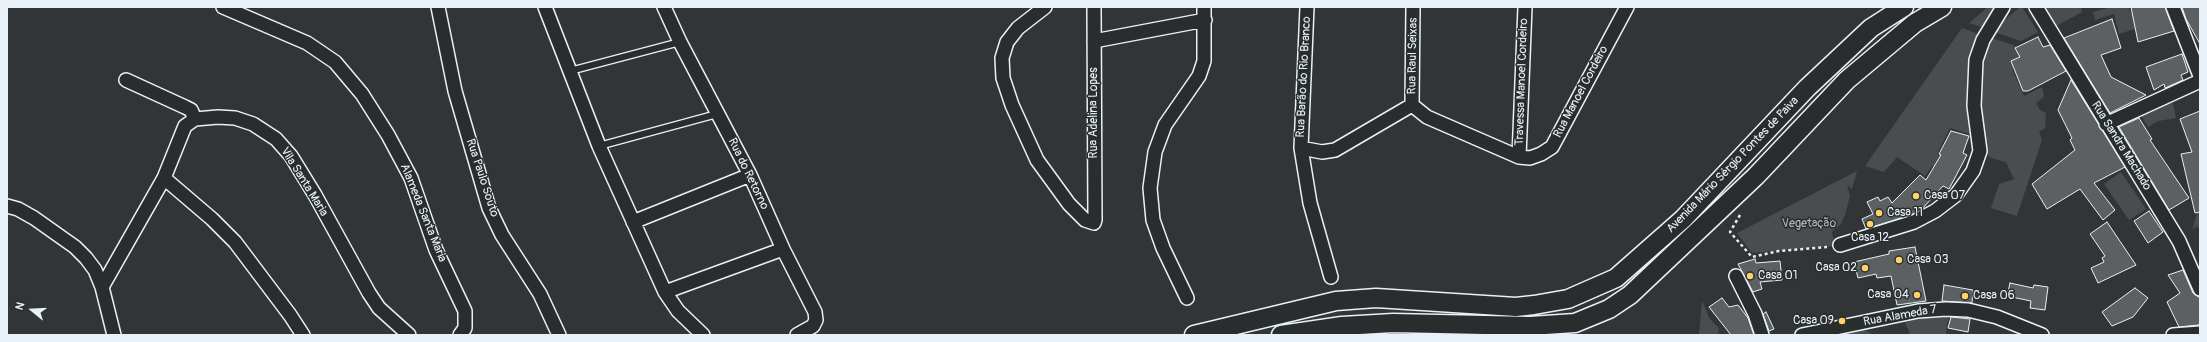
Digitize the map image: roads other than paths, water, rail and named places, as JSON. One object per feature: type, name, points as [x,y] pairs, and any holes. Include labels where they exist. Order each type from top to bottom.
[{"type":"main road","name":"Avenida Mário Sérgio Pontes de Paiva","points":[[1194,335],[1336,301],[1376,298],[1516,307],[1534,305],[1568,299],[1616,278],[1683,219],[1807,88],[1871,28],[1904,7]]},
{"type":"main road","name":"Avenida Mário Sérgio Pontes de Paiva","points":[[1281,335],[1342,326],[1393,323],[1530,326],[1575,323],[1609,309],[1630,295],[1756,176],[1847,80],[1915,23],[1942,7]]},
{"type":"street","name":"Alameda Santa Maria","points":[[223,7],[307,43],[335,62],[362,94],[388,135],[411,178],[436,250],[465,311],[465,328],[460,335]]},
{"type":"street","name":"Rua Paulo Souto","points":[[438,7],[455,91],[489,208],[502,235],[540,294],[559,335]]},
{"type":"street","points":[[545,7],[599,146],[665,292],[678,311],[703,335]]},
{"type":"street","name":"Rua do Retorno","points":[[664,7],[680,42],[750,175],[783,249],[816,312],[816,320],[813,326],[797,335]]},
{"type":"street","name":"Rua Adelina Lopes","points":[[1045,7],[1018,28],[1007,42],[1002,58],[1003,78],[1012,105],[1037,160],[1069,204],[1085,220],[1094,223],[1094,7]]},
{"type":"street","name":"Rua Barão do Rio Branco","points":[[1307,7],[1301,148],[1310,203],[1331,277]]},
{"type":"street","name":"Rua Raul Seixas","points":[[1412,105],[1413,7]]},
{"type":"street","name":"Travessa Manoel Cordeiro","points":[[1519,157],[1525,7]]},
{"type":"street","name":"Rua Manoel Cordeiro","points":[[1412,105],[1427,117],[1519,157],[1530,158],[1541,154],[1552,147],[1627,7]]},
{"type":"street","points":[[1840,245],[1914,222],[1935,211],[1956,195],[1973,171],[1980,151],[1974,106],[1976,60],[1983,40],[2003,7]]},
{"type":"street","name":"Rua Sandra Machado","points":[[2036,7],[2106,124],[2180,241],[2200,288]]},
{"type":"street","points":[[2173,7],[2200,76]]},
{"type":"street","points":[[1094,41],[1205,14],[1204,61],[1199,76],[1165,125],[1155,152],[1150,188],[1153,220],[1163,248],[1187,298]]},
{"type":"street","points":[[102,287],[164,178],[185,126],[195,120],[190,110],[186,107],[126,80]]},
{"type":"street","points":[[2106,124],[2200,80]]},
{"type":"street","name":"Rua Barão do Rio Branco","points":[[1301,148],[1322,152],[1335,150],[1412,105]]},
{"type":"street","name":"Vila Santa Maria","points":[[195,120],[218,117],[235,118],[253,124],[276,139],[291,156],[315,195],[372,298],[379,308],[409,335]]},
{"type":"street","points":[[633,222],[750,175]]},
{"type":"street","points":[[164,178],[212,219],[235,242],[290,315],[303,335]]},
{"type":"street","points":[[7,206],[18,209],[34,218],[75,247],[95,270],[102,287],[114,335]]},
{"type":"street","points":[[665,292],[783,249]]},
{"type":"street","points":[[1736,276],[1755,314],[1762,335]]},
{"type":"street","name":"Rua Alameda 7","points":[[1802,335],[1918,310],[1946,309],[1968,310],[1997,317],[2042,335]]},
{"type":"street","points":[[2173,335],[2200,333]]},
{"type":"lane","points":[[570,71],[680,42]]},
{"type":"lane","points":[[599,146],[717,114]]},
{"type":"place","name":"Casa 07","points":[[1916,196]]},
{"type":"place","name":"Casa 11","points":[[1879,213]]},
{"type":"place","name":"Casa 12","points":[[1870,224]]},
{"type":"place","name":"Casa 03","points":[[1899,260]]},
{"type":"place","name":"Casa 02","points":[[1865,268]]},
{"type":"place","name":"Casa 01","points":[[1750,276]]},
{"type":"place","name":"Casa 04","points":[[1917,295]]},
{"type":"place","name":"Casa 06","points":[[1965,296]]},
{"type":"place","name":"Casa 09","points":[[1842,321]]},
{"type":"park label","name":"Vegetação","points":[[1809,224]]}]
